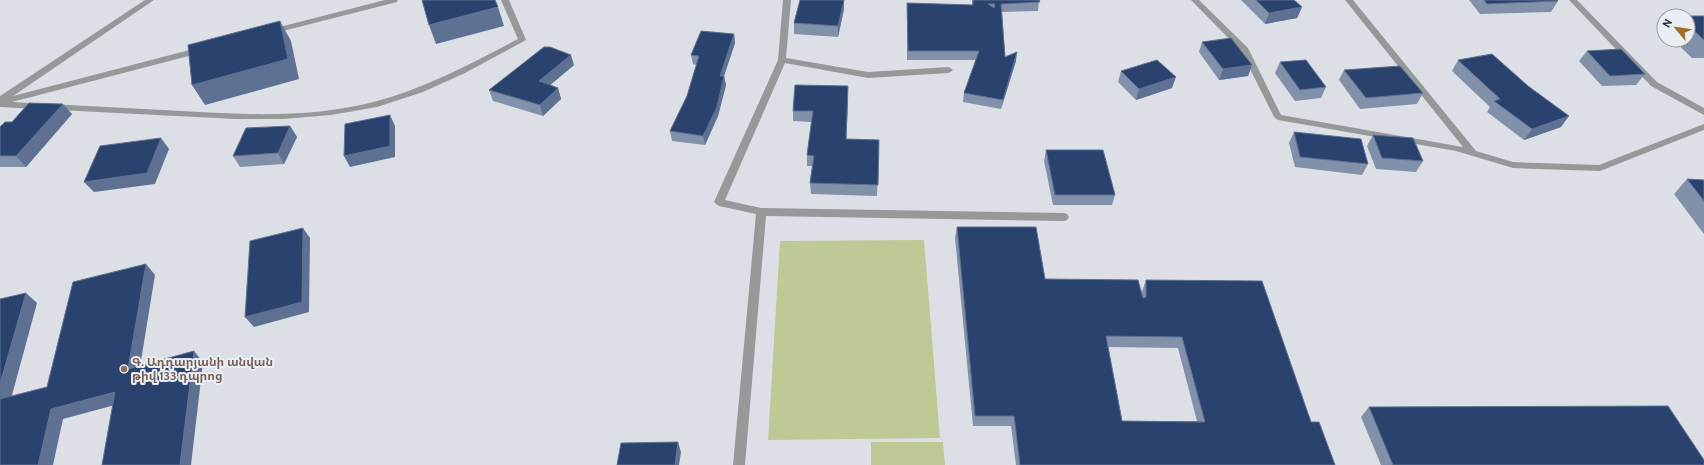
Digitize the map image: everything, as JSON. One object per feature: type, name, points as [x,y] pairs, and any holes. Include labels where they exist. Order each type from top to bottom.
[{"type":"street","points":[[0,102],[150,0]]},
{"type":"street","points":[[263,34],[394,0]]},
{"type":"street","points":[[0,102],[242,118],[303,116],[356,109],[398,98],[436,83],[522,40],[505,0]]},
{"type":"street","points":[[787,0],[782,60],[719,202],[761,212],[1064,217]]},
{"type":"street","points":[[1195,0],[1245,50],[1278,117],[1456,148],[1513,165],[1600,168],[1704,127]]},
{"type":"street","points":[[1349,0],[1473,153]]},
{"type":"street","points":[[1573,0],[1654,84],[1704,112]]},
{"type":"street","points":[[0,102],[208,48]]},
{"type":"street","points":[[782,60],[868,75],[949,70]]},
{"type":"street","points":[[739,465],[761,212]]},
{"type":"green space","points":[[924,240],[940,438],[768,440],[780,241]]},
{"type":"green space","points":[[871,442],[943,442],[945,465],[871,465]]},
{"type":"building","points":[[422,0],[495,0],[498,7],[429,25]]},
{"type":"building","points":[[800,0],[844,0],[838,26],[794,23]]},
{"type":"building","points":[[973,0],[1039,0],[1040,2],[1001,4],[1005,57],[1017,52],[1003,100],[964,93],[979,51],[908,51],[907,3],[973,5]],"holes":[[[988,4],[995,4],[994,8]]]},
{"type":"building","points":[[1256,0],[1294,0],[1302,7],[1269,13]]},
{"type":"building","points":[[1484,0],[1557,0],[1558,1],[1487,4]]},
{"type":"building","points":[[1696,16],[1704,16],[1704,40],[1696,32]]},
{"type":"building","points":[[280,21],[288,59],[192,85],[188,45]]},
{"type":"building","points":[[701,31],[734,34],[720,76],[724,76],[717,107],[703,136],[670,131],[687,96],[699,56],[691,55]]},
{"type":"building","points":[[1231,38],[1252,65],[1223,69],[1202,42]]},
{"type":"building","points":[[544,47],[550,47],[571,55],[539,81],[558,88],[540,105],[489,90]]},
{"type":"building","points":[[1621,49],[1645,74],[1610,76],[1587,51]]},
{"type":"building","points":[[1492,54],[1528,86],[1569,116],[1532,129],[1494,101],[1500,99],[1458,60]]},
{"type":"building","points":[[1157,60],[1176,77],[1139,89],[1121,71]]},
{"type":"building","points":[[1306,60],[1326,87],[1300,90],[1280,62]]},
{"type":"building","points":[[1400,66],[1423,93],[1366,98],[1344,70]]},
{"type":"building","points":[[795,85],[848,86],[846,139],[879,140],[878,185],[810,183],[814,156],[807,155],[813,111],[793,111]]},
{"type":"building","points":[[29,103],[63,104],[16,156],[0,156],[0,127],[5,122],[12,122]]},
{"type":"building","points":[[390,115],[390,146],[344,156],[345,124]]},
{"type":"building","points":[[290,126],[278,153],[233,156],[246,128]]},
{"type":"building","points":[[1294,132],[1361,139],[1368,164],[1300,157]]},
{"type":"building","points":[[1373,135],[1413,138],[1423,161],[1382,158]]},
{"type":"building","points":[[161,138],[147,173],[84,182],[100,146]]},
{"type":"building","points":[[1046,150],[1103,150],[1115,195],[1055,195]]},
{"type":"building","points":[[1687,179],[1704,180],[1704,201]]},
{"type":"building","points":[[957,227],[1036,227],[1045,279],[1138,280],[1143,298],[1146,297],[1146,280],[1262,281],[1311,422],[1319,422],[1335,465],[1020,465],[1014,416],[975,416]],"holes":[[[1106,336],[1182,337],[1205,422],[1122,421]]]},
{"type":"building","points":[[303,228],[302,302],[245,317],[250,241]]},
{"type":"building","points":[[146,264],[128,369],[194,351],[180,465],[102,465],[115,392],[51,409],[38,465],[0,465],[0,399],[47,387],[73,282]]},
{"type":"building","points":[[26,293],[0,384],[0,299]]},
{"type":"building","points":[[1668,406],[1704,460],[1704,465],[1393,465],[1369,407]]},
{"type":"building","points":[[678,442],[675,465],[617,465],[621,443]]},
{"type":"place","name":"Գ. Ադդարյանի անվան թիվ 133 դպրոց","points":[[124,369]]}]
